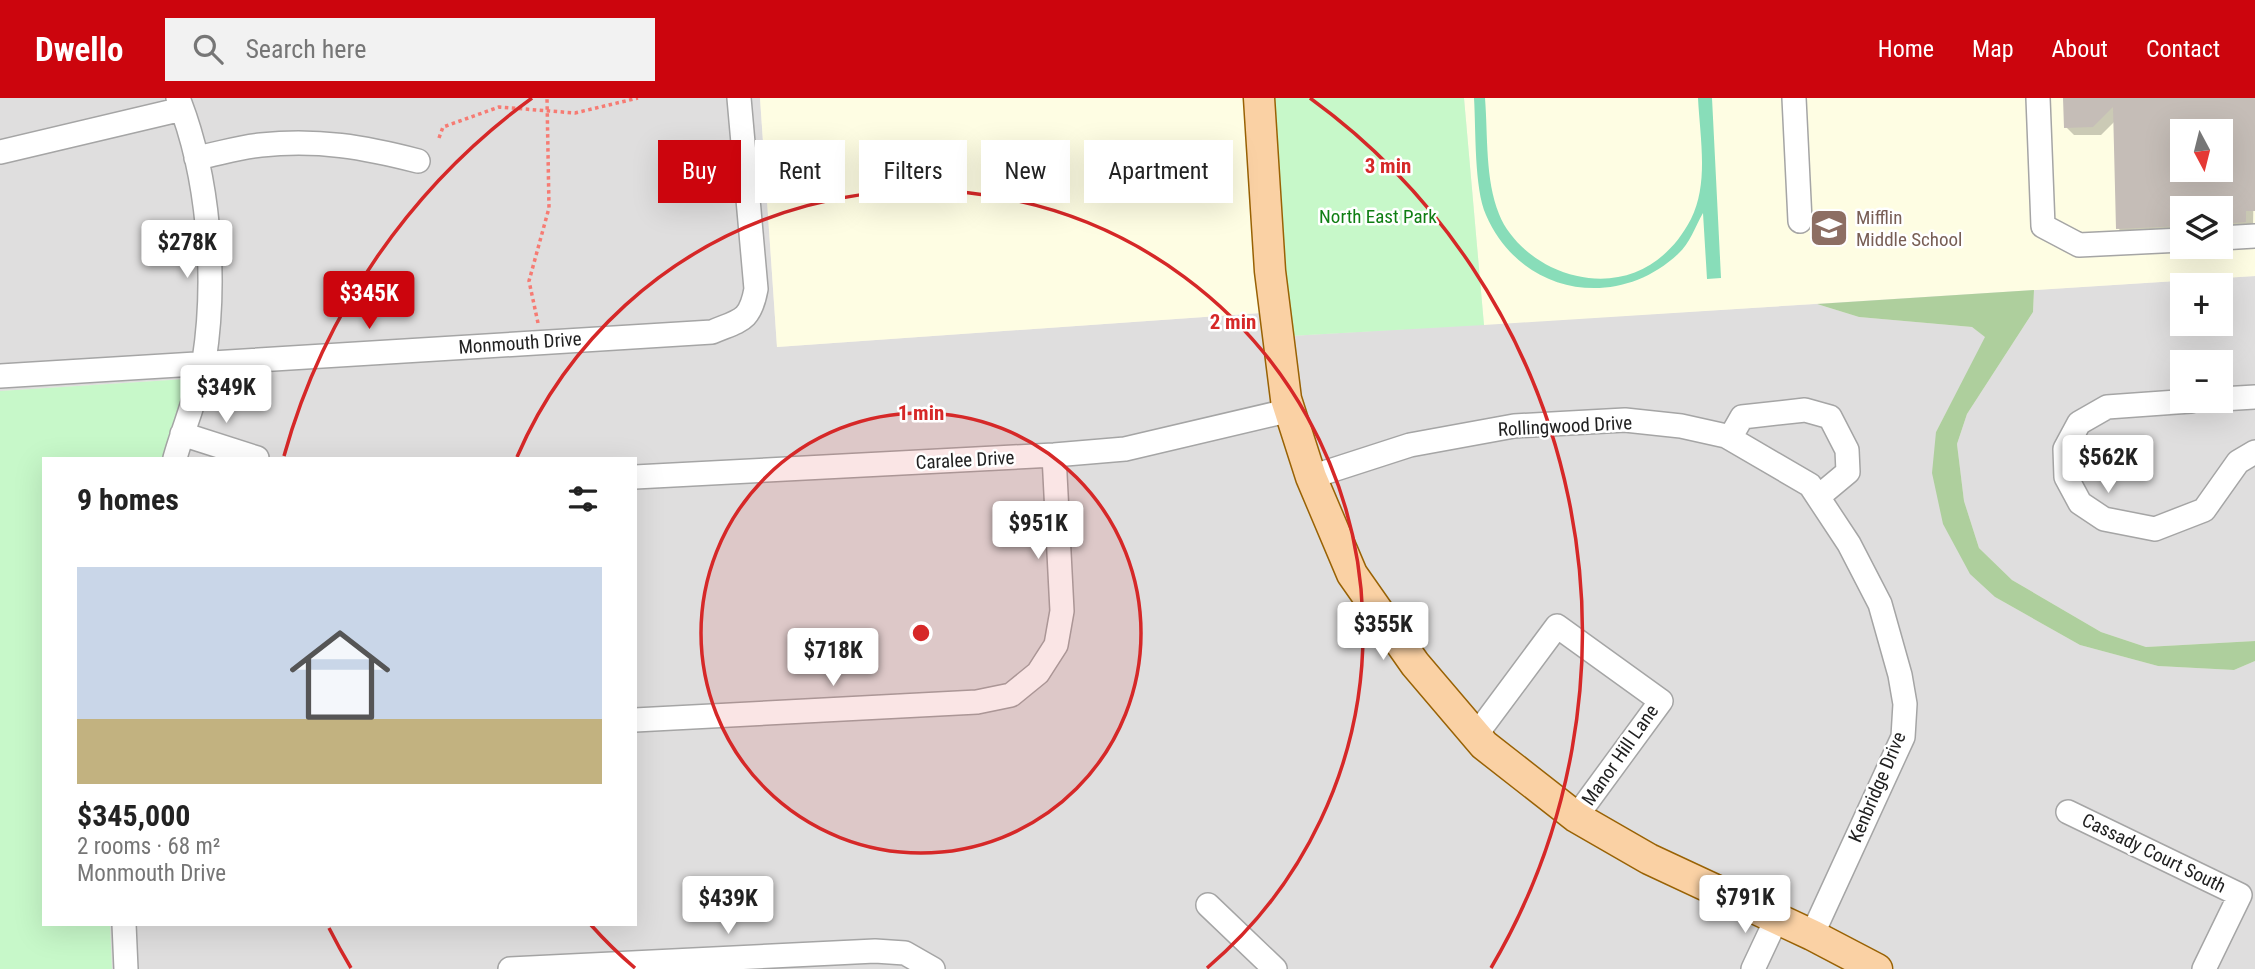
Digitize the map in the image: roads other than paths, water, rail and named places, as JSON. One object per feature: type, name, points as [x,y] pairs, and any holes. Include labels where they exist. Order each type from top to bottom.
[{"type":"main road","points":[[1259,98],[1270,271],[1286,398],[1311,477],[1352,574],[1415,664],[1484,746],[1576,817],[1649,859],[1812,935],[1877,969]]},
{"type":"street","name":"Monmouth Drive","points":[[0,376],[712,332],[745,319],[753,305],[756,289],[739,98]]},
{"type":"street","points":[[1794,98],[1800,221]]},
{"type":"street","points":[[2038,98],[2043,226],[2079,245],[2170,241]]},
{"type":"street","points":[[0,152],[180,104],[194,146],[208,233],[209,295],[204,363],[175,457]]},
{"type":"street","points":[[196,158],[259,145],[308,142],[351,145],[418,161]]},
{"type":"street","points":[[2233,237],[2255,236]]},
{"type":"street","points":[[2233,398],[2255,397]]},
{"type":"street","points":[[2170,402],[2107,407],[2079,423],[2065,449],[2066,477],[2080,503],[2105,519],[2155,529],[2204,510],[2238,462],[2255,452]]},
{"type":"street","name":"Caralee Drive","points":[[637,477],[1125,449],[1291,410]]},
{"type":"street","points":[[1730,438],[1742,417],[1805,410],[1830,417],[1847,450],[1848,471],[1814,491]]},
{"type":"street","name":"Rollingwood Drive","points":[[1311,477],[1410,445],[1514,426],[1625,420],[1681,426],[1730,438],[1814,491]]},
{"type":"street","points":[[182,434],[254,457]]},
{"type":"street","points":[[637,720],[977,702],[1011,695],[1038,673],[1056,645],[1062,611],[1054,455]]},
{"type":"street","name":"Kenbridge Drive","points":[[1812,935],[1903,737],[1905,704],[1900,675],[1880,604],[1849,544],[1814,491]]},
{"type":"street","name":"Manor Hill Lane","points":[[1476,735],[1557,626],[1661,701],[1576,817]]},
{"type":"street","name":"Cassady Court South","points":[[2068,812],[2240,895],[2204,969]]},
{"type":"street","points":[[1208,905],[1275,969]]},
{"type":"street","points":[[1753,969],[1776,920]]},
{"type":"street","points":[[124,926],[127,969]]},
{"type":"street","points":[[510,969],[875,951],[905,953],[932,968]]},
{"type":"place","name":"Mifflin Middle School","points":[[1829,228]]},
{"type":"park label","name":"North East Park","points":[[1378,216]]}]
